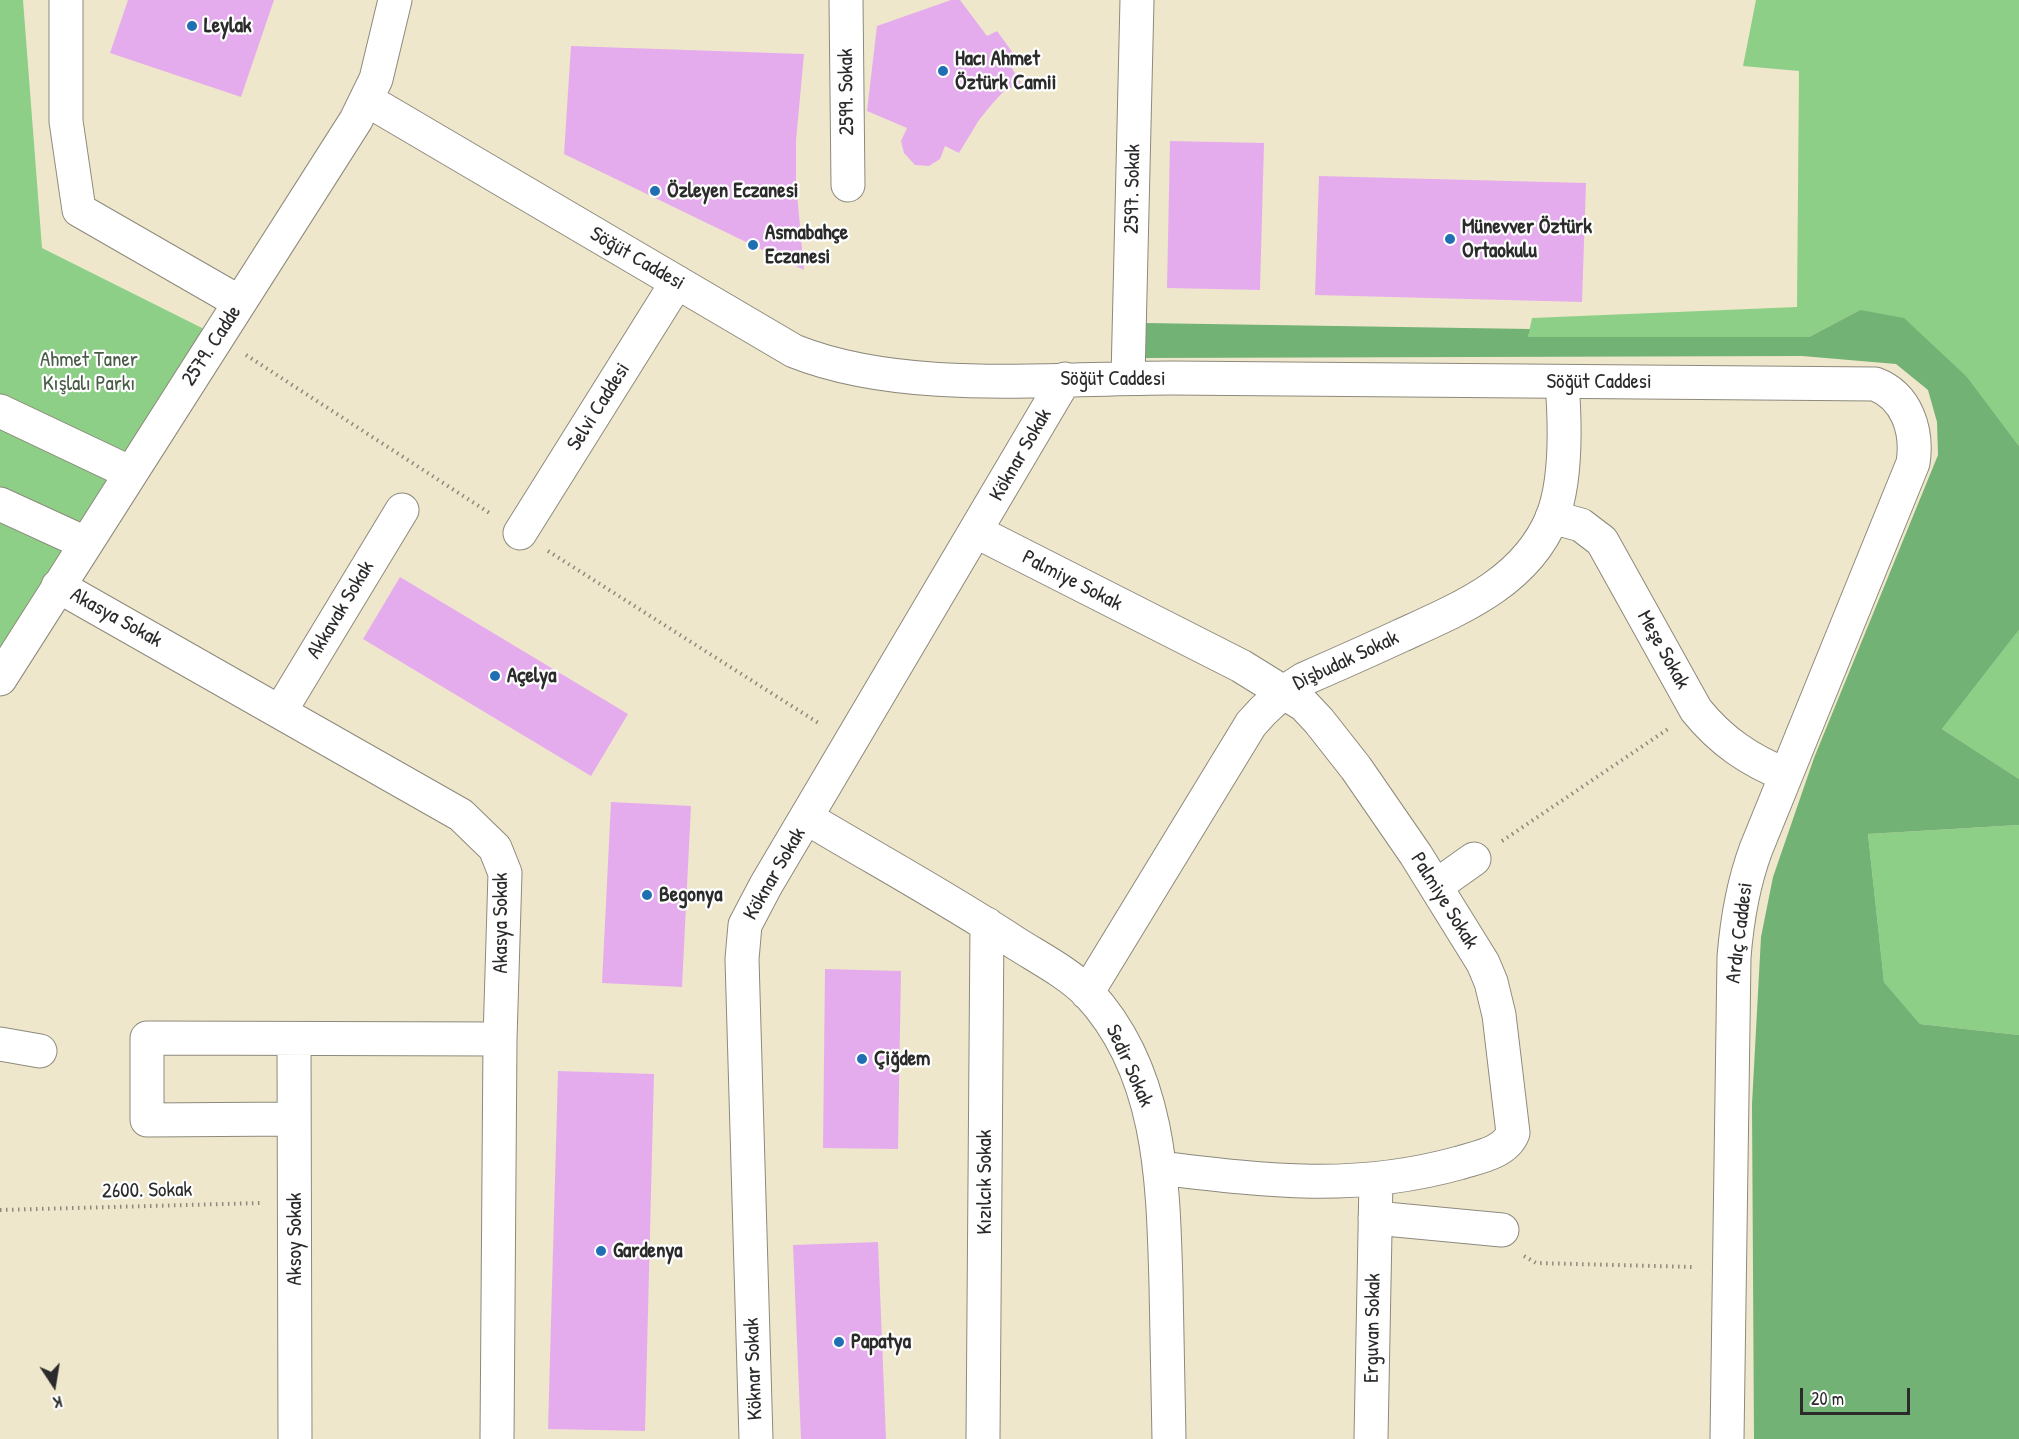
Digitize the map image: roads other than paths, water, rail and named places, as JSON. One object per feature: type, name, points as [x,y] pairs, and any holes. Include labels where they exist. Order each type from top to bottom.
[{"type":"street","points":[[66,0],[66,121],[79,210],[240,302]]},
{"type":"street","name":"2579. Cadde","points":[[0,679],[332,160],[367,100],[383,57],[395,0]]},
{"type":"street","name":"2599. Sokak","points":[[846,0],[849,185]]},
{"type":"street","name":"2597. Sokak","points":[[1128,378],[1137,0]]},
{"type":"street","name":"Söğüt Caddesi","points":[[367,100],[794,351],[831,365],[907,376],[968,380],[1128,378],[1875,384],[1897,398],[1911,423]]},
{"type":"street","name":"Selvi Caddesi","points":[[520,533],[677,282]]},
{"type":"street","name":"Köknar Sokak","points":[[756,1439],[743,936],[749,915],[1065,379]]},
{"type":"street","name":"Dişbudak Sokak","points":[[1087,993],[1251,724],[1266,705],[1283,691],[1455,611],[1494,588],[1528,556],[1552,517],[1563,446],[1562,382]]},
{"type":"street","points":[[0,411],[131,473]]},
{"type":"street","name":"Ardıç Caddesi","points":[[1727,1439],[1736,934],[1748,870],[1913,463],[1914,442],[1911,423]]},
{"type":"street","points":[[0,504],[85,543]]},
{"type":"street","name":"Akkavak Sokak","points":[[281,710],[402,510]]},
{"type":"street","name":"Meşe Sokak","points":[[1552,517],[1581,525],[1602,541],[1696,710],[1733,748],[1786,775]]},
{"type":"street","name":"Palmiye Sokak","points":[[976,532],[1241,666],[1304,705],[1337,742],[1436,886],[1491,982],[1502,1033],[1513,1133],[1509,1142],[1492,1152],[1438,1169],[1376,1180],[1288,1181],[1233,1178],[1161,1168]]},
{"type":"street","name":"Akasya Sokak","points":[[58,586],[281,710],[461,815],[495,848],[505,873],[500,1039],[497,1439]]},
{"type":"street","name":"Sedir Sokak","points":[[807,818],[987,924],[1072,979],[1087,993],[1114,1028],[1135,1070],[1152,1119],[1161,1168],[1169,1439]]},
{"type":"street","points":[[1436,886],[1474,859]]},
{"type":"street","name":"Kızılcık Sokak","points":[[983,1439],[987,924]]},
{"type":"street","points":[[294,1119],[147,1120],[147,1038],[500,1039]]},
{"type":"street","name":"Aksoy Sokak","points":[[294,1039],[295,1439]]},
{"type":"street","points":[[0,1044],[40,1051]]},
{"type":"street","name":"Erguvan Sokak","points":[[1371,1439],[1376,1180]]},
{"type":"street","points":[[1375,1218],[1502,1230]]},
{"type":"place","name":"Leylak","points":[[192,26]]},
{"type":"place","name":"Hacı Ahmet Öztürk Camii","points":[[943,71]]},
{"type":"place","name":"Özleyen Eczanesi","points":[[655,191]]},
{"type":"place","name":"Münevver Öztürk Ortaokulu","points":[[1450,239]]},
{"type":"place","name":"Asmabahçe Eczanesi","points":[[753,245]]},
{"type":"place","name":"Açelya","points":[[495,676]]},
{"type":"place","name":"Begonya","points":[[647,895]]},
{"type":"place","name":"Çiğdem","points":[[862,1059]]},
{"type":"place","name":"Gardenya","points":[[601,1251]]},
{"type":"place","name":"Papatya","points":[[839,1342]]},
{"type":"park label","name":"Ahmet Taner Kışlalı Parkı","points":[[89,372]]}]
